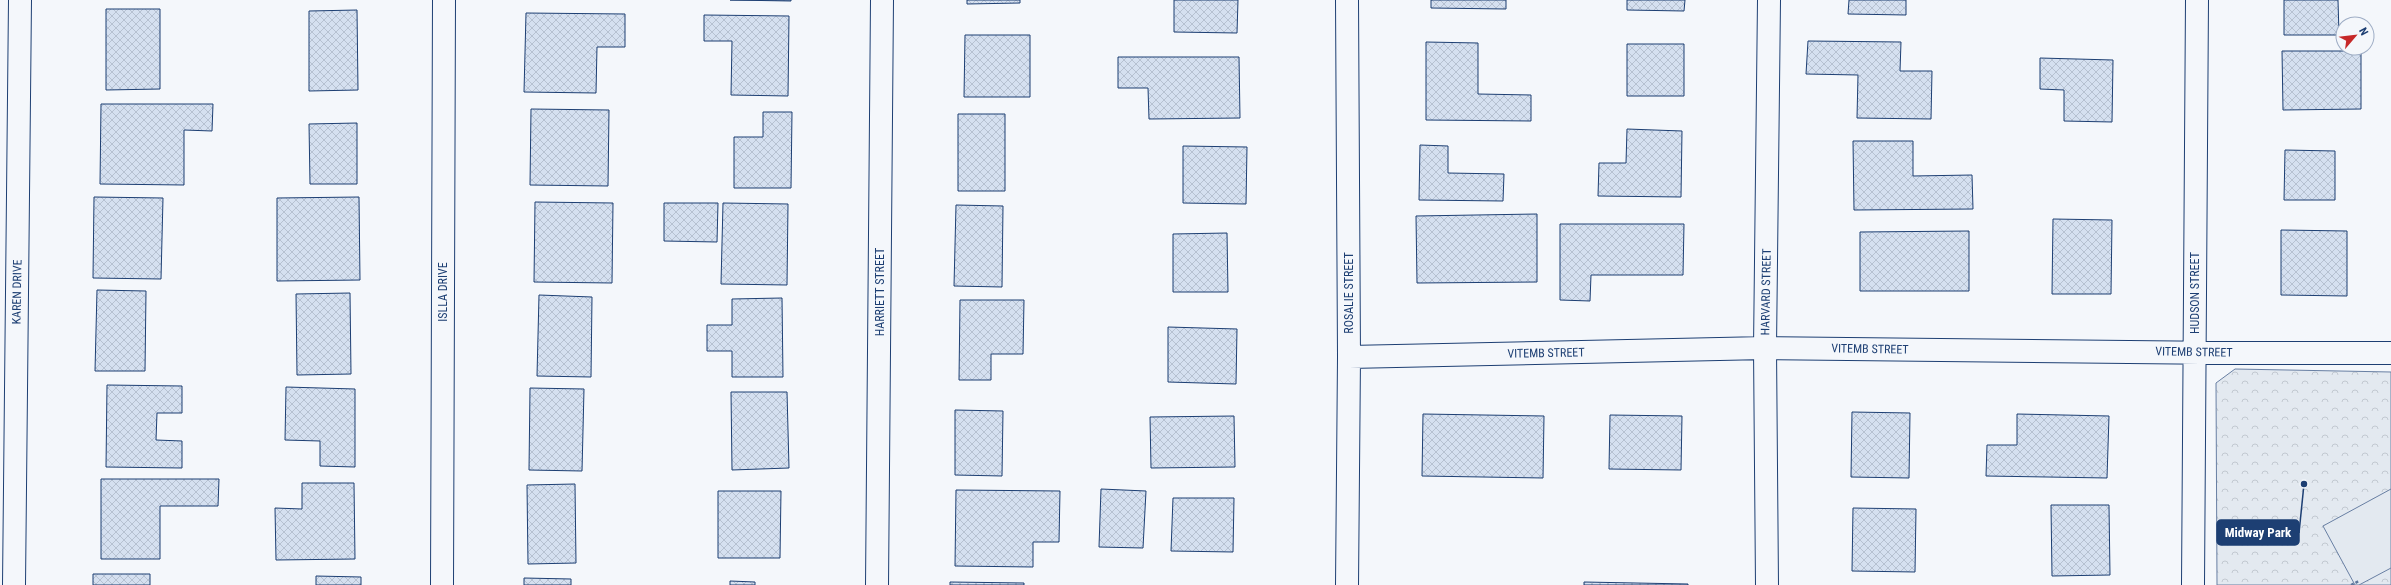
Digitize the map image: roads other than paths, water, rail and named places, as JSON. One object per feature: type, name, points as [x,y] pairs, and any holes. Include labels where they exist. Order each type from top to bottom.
[{"type":"street","name":"KAREN DRIVE","points":[[14,585],[20,0]]},
{"type":"street","name":"ISLLA DRIVE","points":[[442,585],[444,0]]},
{"type":"street","name":"HARRIETT STREET","points":[[877,585],[882,0]]},
{"type":"street","name":"ROSALIE STREET","points":[[1347,0],[1349,357],[1347,585]]},
{"type":"street","name":"HARVARD STREET","points":[[1767,585],[1765,348],[1769,0]]},
{"type":"street","name":"HUDSON STREET","points":[[2193,585],[2196,0]]},
{"type":"street","name":"VITEMB STREET","points":[[1349,357],[1765,348],[2391,353]]},
{"type":"place","name":"Midway Park","points":[[2304,484]]}]
